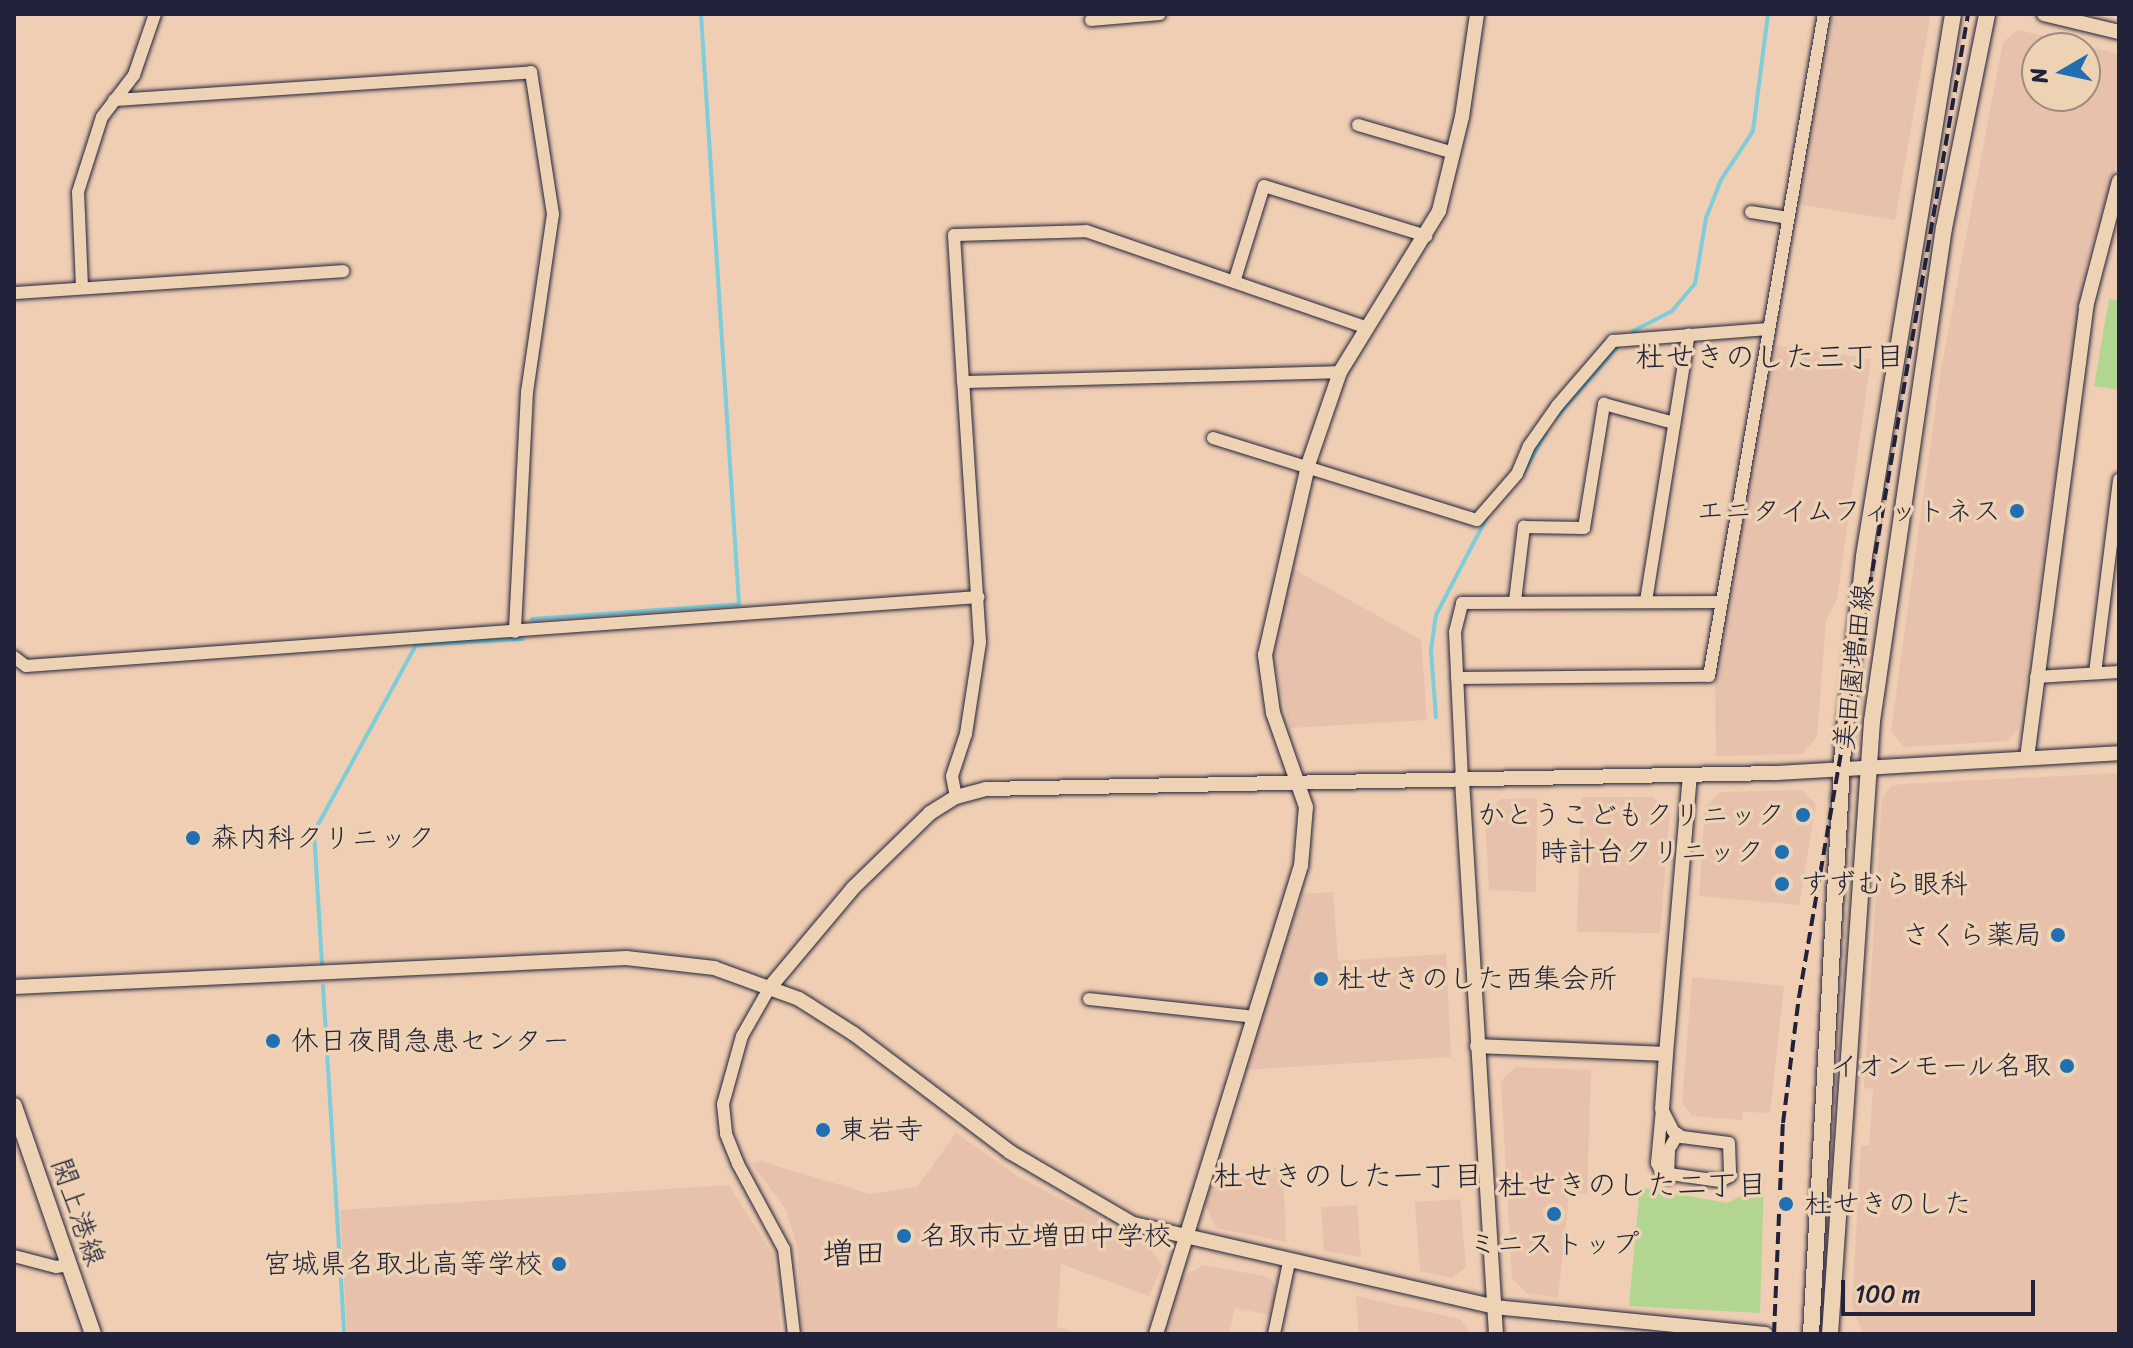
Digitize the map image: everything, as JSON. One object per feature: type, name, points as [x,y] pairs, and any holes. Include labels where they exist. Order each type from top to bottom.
[{"type":"main road","name":"美田園増田線","points":[[1811,1334],[1842,770],[1864,556],[1953,14]]},
{"type":"main road","name":"美田園増田線","points":[[1830,1334],[1867,769],[1909,449],[1944,228],[1987,14]]},
{"type":"main road","name":"閖上港線","points":[[14,1106],[93,1334]]},
{"type":"street","points":[[82,287],[78,192],[102,117],[134,75],[155,14]]},
{"type":"street","points":[[1091,20],[1160,14]]},
{"type":"street","points":[[1156,1334],[1182,1239],[1301,866],[1306,812],[1301,783],[1273,713],[1265,655],[1308,465],[1340,372],[1365,327],[1427,236],[1454,153],[1477,14]]},
{"type":"street","points":[[1457,678],[1709,676],[1824,14]]},
{"type":"street","points":[[2044,14],[2119,32]]},
{"type":"street","points":[[114,100],[531,72],[553,214],[527,392],[515,632]]},
{"type":"street","points":[[1358,125],[1454,153]]},
{"type":"street","points":[[2027,758],[2086,307],[2119,181]]},
{"type":"street","points":[[1235,279],[1264,186],[1427,236]]},
{"type":"street","points":[[1751,212],[1788,218]]},
{"type":"street","points":[[956,797],[952,776],[975,688],[979,597],[954,235],[1086,231],[1235,279],[1365,327]]},
{"type":"street","points":[[14,293],[343,271]]},
{"type":"street","points":[[1213,438],[1477,520],[1517,474],[1529,446],[1557,406],[1613,341],[1769,329]]},
{"type":"street","points":[[1646,601],[1689,334]]},
{"type":"street","points":[[963,382],[1340,372]]},
{"type":"street","points":[[1515,601],[1524,527],[1584,528],[1604,404],[1674,423]]},
{"type":"street","points":[[2095,673],[2119,479]]},
{"type":"street","points":[[14,657],[26,666],[979,597]]},
{"type":"street","points":[[1496,1334],[1457,678],[1455,632],[1462,603],[1721,602]]},
{"type":"street","points":[[2036,677],[2119,672]]},
{"type":"street","points":[[794,1334],[784,1249],[738,1164],[726,1134],[723,1104],[742,1036],[770,987],[853,888],[930,813],[956,797],[1010,788],[1690,776],[1867,769],[2119,753]]},
{"type":"street","points":[[1668,1178],[1657,1163],[1690,776]]},
{"type":"street","points":[[14,987],[626,958],[714,968],[770,987],[854,1034],[1010,1152],[1133,1224],[1182,1239],[1494,1307],[1660,1330],[1766,1334]]},
{"type":"street","points":[[1089,999],[1254,1017]]},
{"type":"street","points":[[1477,1046],[1666,1054]]},
{"type":"street","points":[[1662,1109],[1678,1134],[1729,1143],[1730,1176],[1720,1181],[1668,1178]]},
{"type":"street","points":[[1668,1178],[1669,1149],[1678,1134]]},
{"type":"street","points":[[14,1256],[56,1267],[69,1265]]},
{"type":"street","points":[[1274,1334],[1289,1262]]},
{"type":"shaded area","points":[[1832,14],[1927,14],[1930,19],[1895,220],[1798,204]]},
{"type":"shaded area","points":[[2018,30],[2026,32],[2021,32],[2021,112],[2101,112],[2101,50],[2119,54],[2119,156],[2087,262],[2018,730],[2007,741],[1904,747],[1891,731],[1941,369],[2003,42]]},
{"type":"shaded area","points":[[1773,345],[1871,359],[1837,599],[1826,621],[1817,737],[1802,754],[1716,756],[1715,678]]},
{"type":"shaded area","points":[[1290,567],[1421,640],[1427,720],[1290,728],[1273,657]]},
{"type":"shaded area","points":[[2119,773],[2119,1334],[1863,1334],[1852,1306],[1861,1145],[1869,1145],[1873,1089],[1864,1088],[1882,798],[1891,786],[1902,784]]},
{"type":"shaded area","points":[[1802,790],[1816,805],[1799,905],[1699,896],[1705,807],[1720,792]]},
{"type":"shaded area","points":[[1581,797],[1653,797],[1670,812],[1660,933],[1577,932]]},
{"type":"shaded area","points":[[1537,798],[1536,892],[1489,890],[1485,817],[1500,799]]},
{"type":"shaded area","points":[[1333,892],[1338,961],[1446,954],[1451,1057],[1244,1070],[1302,894]]},
{"type":"shaded area","points":[[1692,977],[1784,986],[1770,1113],[1743,1112],[1742,1120],[1692,1116],[1682,1103]]},
{"type":"shaded area","points":[[1515,1067],[1591,1070],[1587,1194],[1569,1193],[1558,1298],[1526,1293],[1512,1278],[1501,1081]]},
{"type":"shaded area","name":"名取市立増田中学校","points":[[956,1133],[1019,1177],[1149,1245],[1162,1266],[1149,1296],[1061,1264],[1057,1327],[1081,1334],[803,1334],[797,1246],[786,1210],[752,1164],[760,1161],[870,1194],[917,1187]]},
{"type":"shaded area","points":[[1283,1167],[1286,1242],[1216,1228],[1205,1204],[1214,1171]]},
{"type":"shaded area","name":"宮城県名取北高等学校","points":[[729,1185],[773,1255],[781,1334],[347,1334],[340,1210]]},
{"type":"shaded area","points":[[1460,1199],[1466,1267],[1452,1278],[1420,1271],[1415,1202]]},
{"type":"shaded area","points":[[1357,1205],[1361,1257],[1324,1251],[1321,1207]]},
{"type":"shaded area","points":[[1204,1265],[1268,1277],[1276,1287],[1270,1315],[1235,1308],[1229,1334],[1165,1334],[1180,1278]]},
{"type":"shaded area","points":[[1356,1296],[1460,1319],[1471,1334],[1359,1334]]},
{"type":"green space","points":[[2109,299],[2119,300],[2119,390],[2094,386]]},
{"type":"green space","points":[[1750,1179],[1764,1179],[1760,1313],[1629,1306],[1640,1187],[1727,1203],[1743,1195]]},
{"type":"waterway","points":[[532,619],[739,604],[701,14]]},
{"type":"waterway","points":[[1633,331],[1672,311],[1695,284],[1706,218],[1721,180],[1753,131],[1768,14]]},
{"type":"waterway","points":[[1555,419],[1618,346]]},
{"type":"waterway","points":[[1521,477],[1546,432]]},
{"type":"waterway","points":[[1436,717],[1431,650],[1436,615],[1487,517]]},
{"type":"waterway","points":[[322,965],[314,832],[416,645],[523,639]]},
{"type":"waterway","points":[[323,986],[344,1334]]},
{"type":"railway","points":[[1774,1334],[1783,1123],[1799,997],[1968,14]]},
{"type":"place","name":"エニタイムフィットネス","points":[[2017,511]]},
{"type":"place","name":"かとうこどもクリニック","points":[[1803,815]]},
{"type":"place","name":"森内科クリニック","points":[[193,838]]},
{"type":"place","name":"時計台クリニック","points":[[1782,852]]},
{"type":"place","name":"すずむら眼科","points":[[1782,884]]},
{"type":"place","name":"さくら薬局","points":[[2058,935]]},
{"type":"place","name":"杜せきのした西集会所","points":[[1321,979]]},
{"type":"place","name":"休日夜間急患センター","points":[[273,1041]]},
{"type":"place","name":"イオンモール名取","points":[[2067,1066]]},
{"type":"place","name":"東岩寺","points":[[823,1130]]},
{"type":"place","name":"杜せきのした","points":[[1786,1204]]},
{"type":"place","name":"ミニストップ","points":[[1554,1214]]},
{"type":"place","name":"名取市立増田中学校","points":[[904,1236]]},
{"type":"place","name":"宮城県名取北高等学校","points":[[559,1264]]},
{"type":"district","name":"杜せきのした三丁目","points":[[1770,357]]},
{"type":"district","name":"杜せきのした一丁目","points":[[1348,1176]]},
{"type":"district","name":"杜せきのした二丁目","points":[[1632,1185]]},
{"type":"district","name":"増田","points":[[854,1254]]}]
